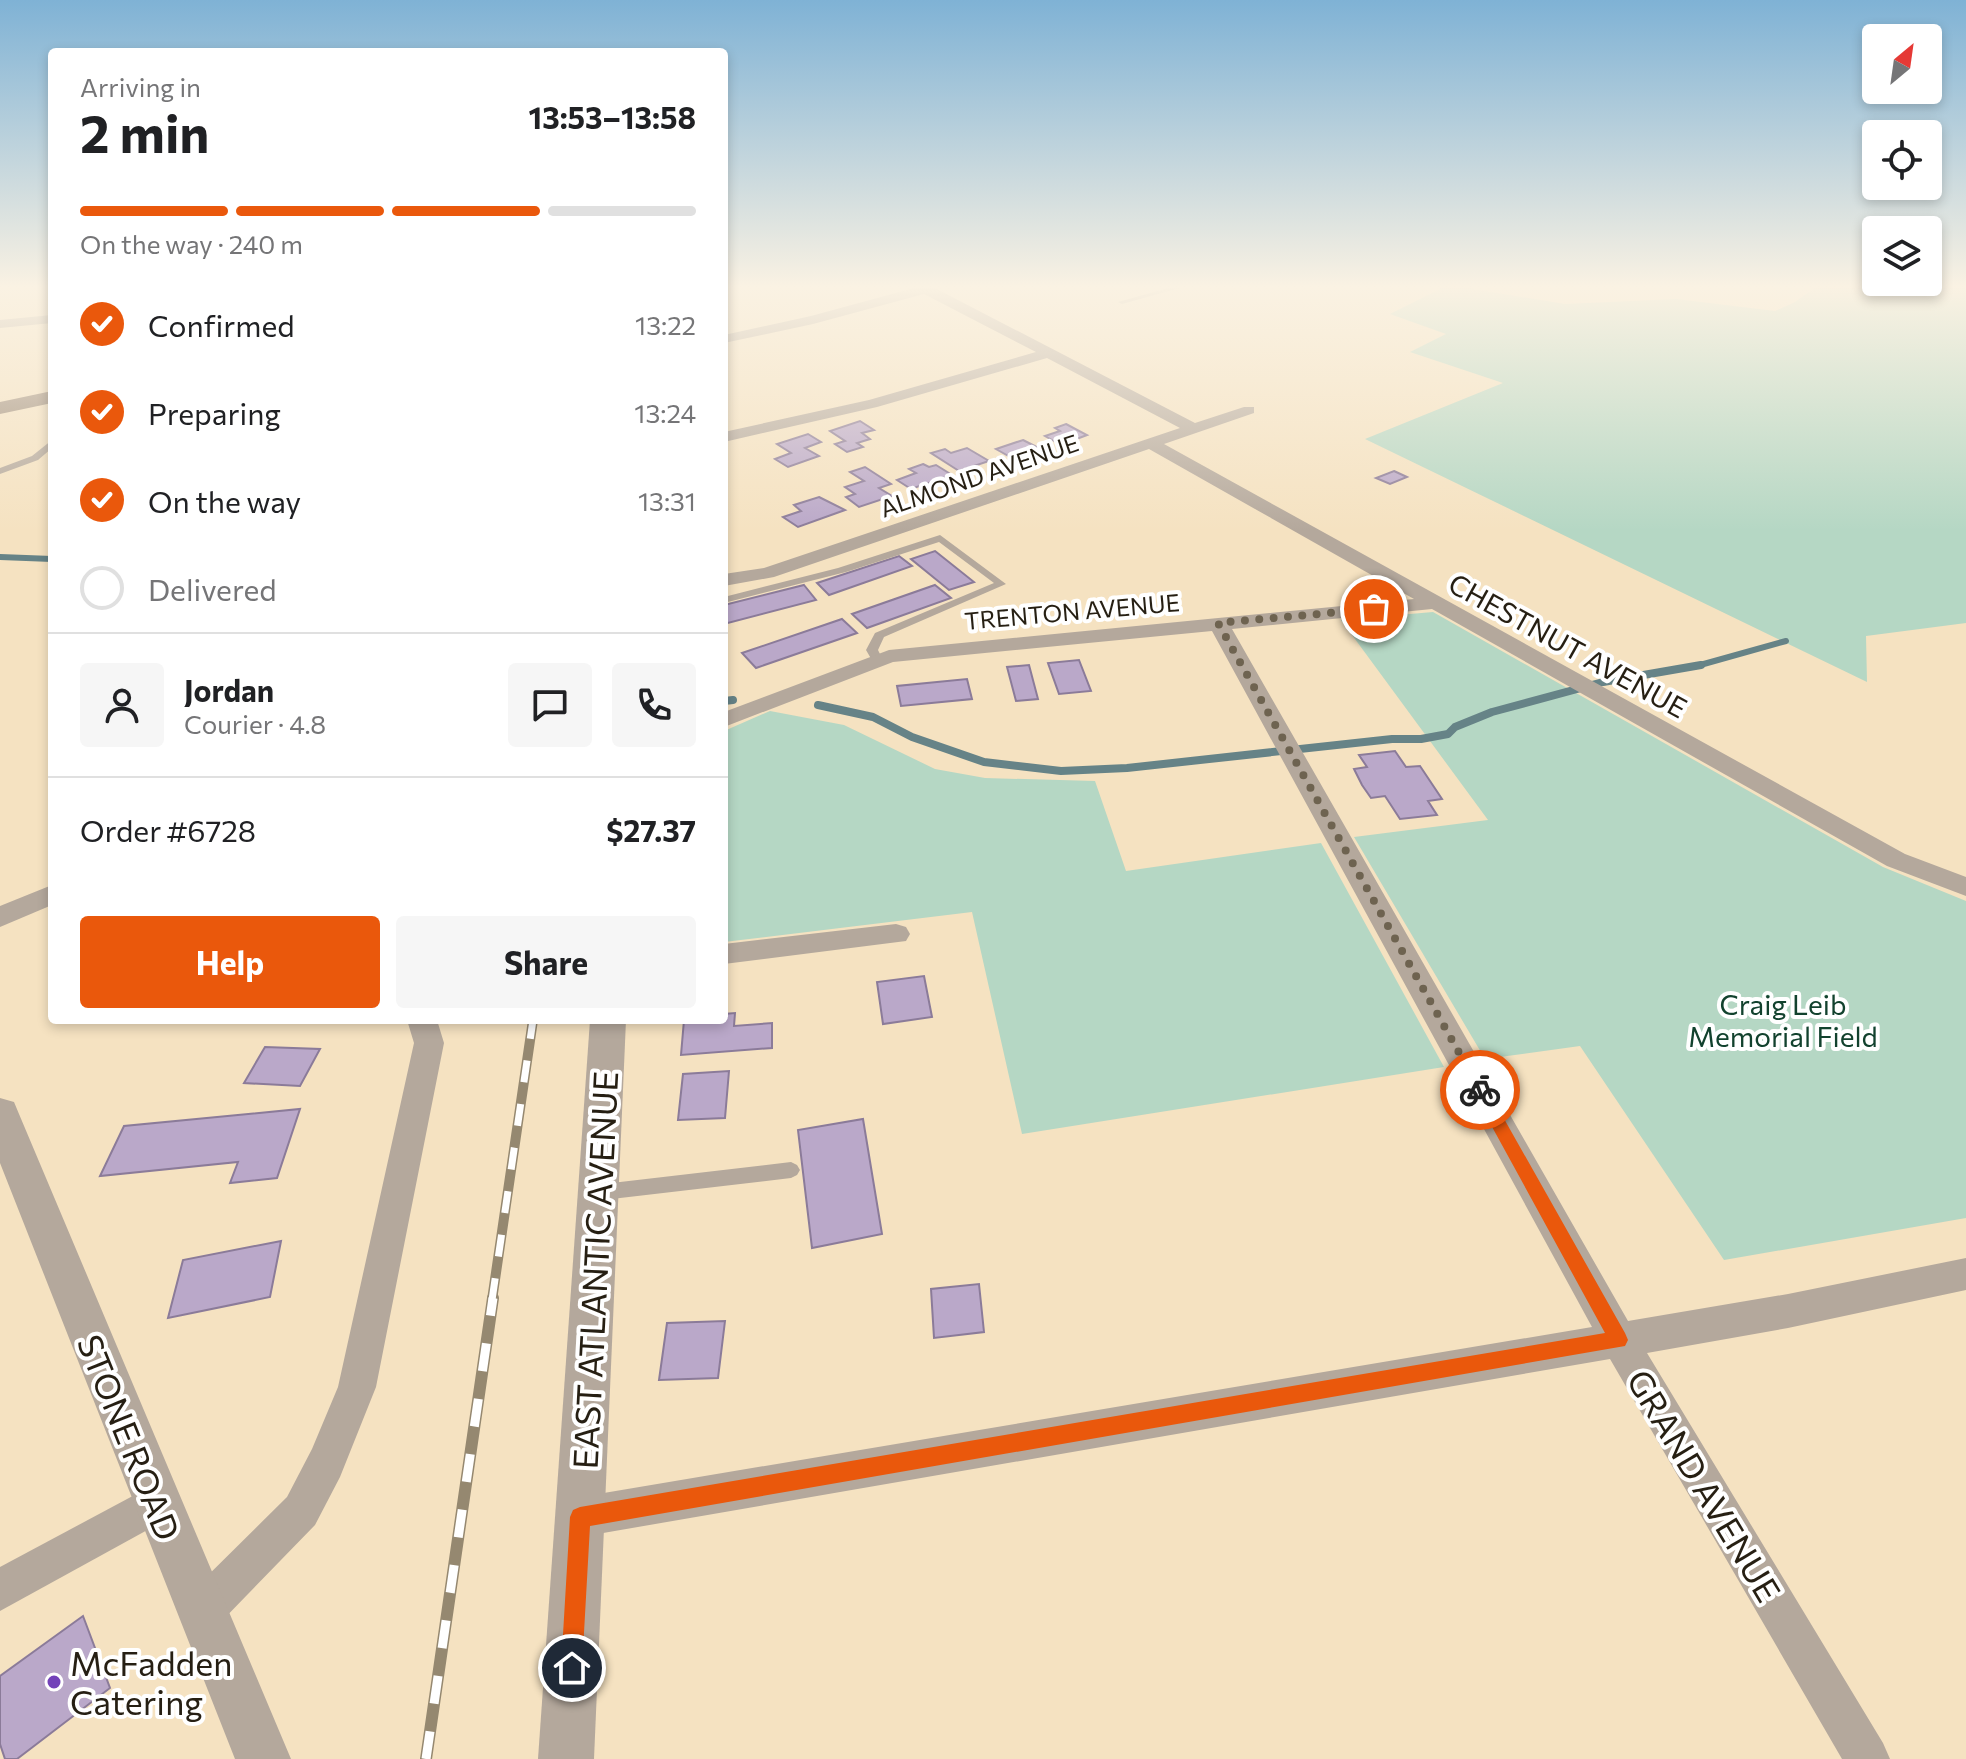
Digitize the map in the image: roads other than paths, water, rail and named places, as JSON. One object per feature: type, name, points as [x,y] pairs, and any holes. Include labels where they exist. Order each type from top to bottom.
[{"type":"main road","points":[[0,408],[48,398]]},
{"type":"street","points":[[728,436],[872,404],[1000,367]]},
{"type":"street","points":[[1072,367],[1192,428]]},
{"type":"street","name":"ALMOND AVENUE","points":[[728,579],[767,573],[1249,410]]},
{"type":"street","name":"CHESTNUT AVENUE","points":[[1148,442],[1896,860],[1966,887]]},
{"type":"street","name":"TRENTON AVENUE","points":[[728,718],[877,660],[929,651],[1436,603]]},
{"type":"street","name":"GRAND AVENUE","points":[[1218,623],[1619,1340],[1867,1759]]},
{"type":"street","points":[[0,917],[48,896]]},
{"type":"street","points":[[728,954],[896,934]]},
{"type":"street","name":"EAST ATLANTIC AVENUE","points":[[566,1759],[608,1024]]},
{"type":"street","points":[[201,1612],[301,1511],[326,1463],[357,1387],[429,1028]]},
{"type":"street","name":"STONE ROAD","points":[[0,1114],[263,1759]]},
{"type":"street","points":[[580,1517],[1788,1311],[1966,1274]]},
{"type":"street","points":[[0,1590],[157,1503]]},
{"type":"lane","points":[[0,471],[35,458],[48,447]]},
{"type":"lane","points":[[728,599],[842,570],[940,538],[1001,584],[879,635],[872,650],[877,660]]},
{"type":"lane","points":[[599,1192],[791,1170]]},
{"type":"waterway","points":[[0,557],[48,559]]},
{"type":"waterway","points":[[1699,665],[1786,641]]},
{"type":"waterway","points":[[818,705],[873,717],[912,737],[984,762],[1061,771],[1127,768],[1392,739],[1421,739],[1448,734],[1455,727],[1492,712],[1603,682],[1699,665]]},
{"type":"waterway","points":[[1693,667],[1699,665]]},
{"type":"waterway","points":[[728,701],[733,700]]},
{"type":"railway","points":[[492,1300],[532,1024]]},
{"type":"railway","points":[[426,1759],[493,1298]]},
{"type":"place","name":"McFadden Catering","points":[[54,1682]]},
{"type":"park label","name":"Craig Leib Memorial Field","points":[[1783,1020]]}]
